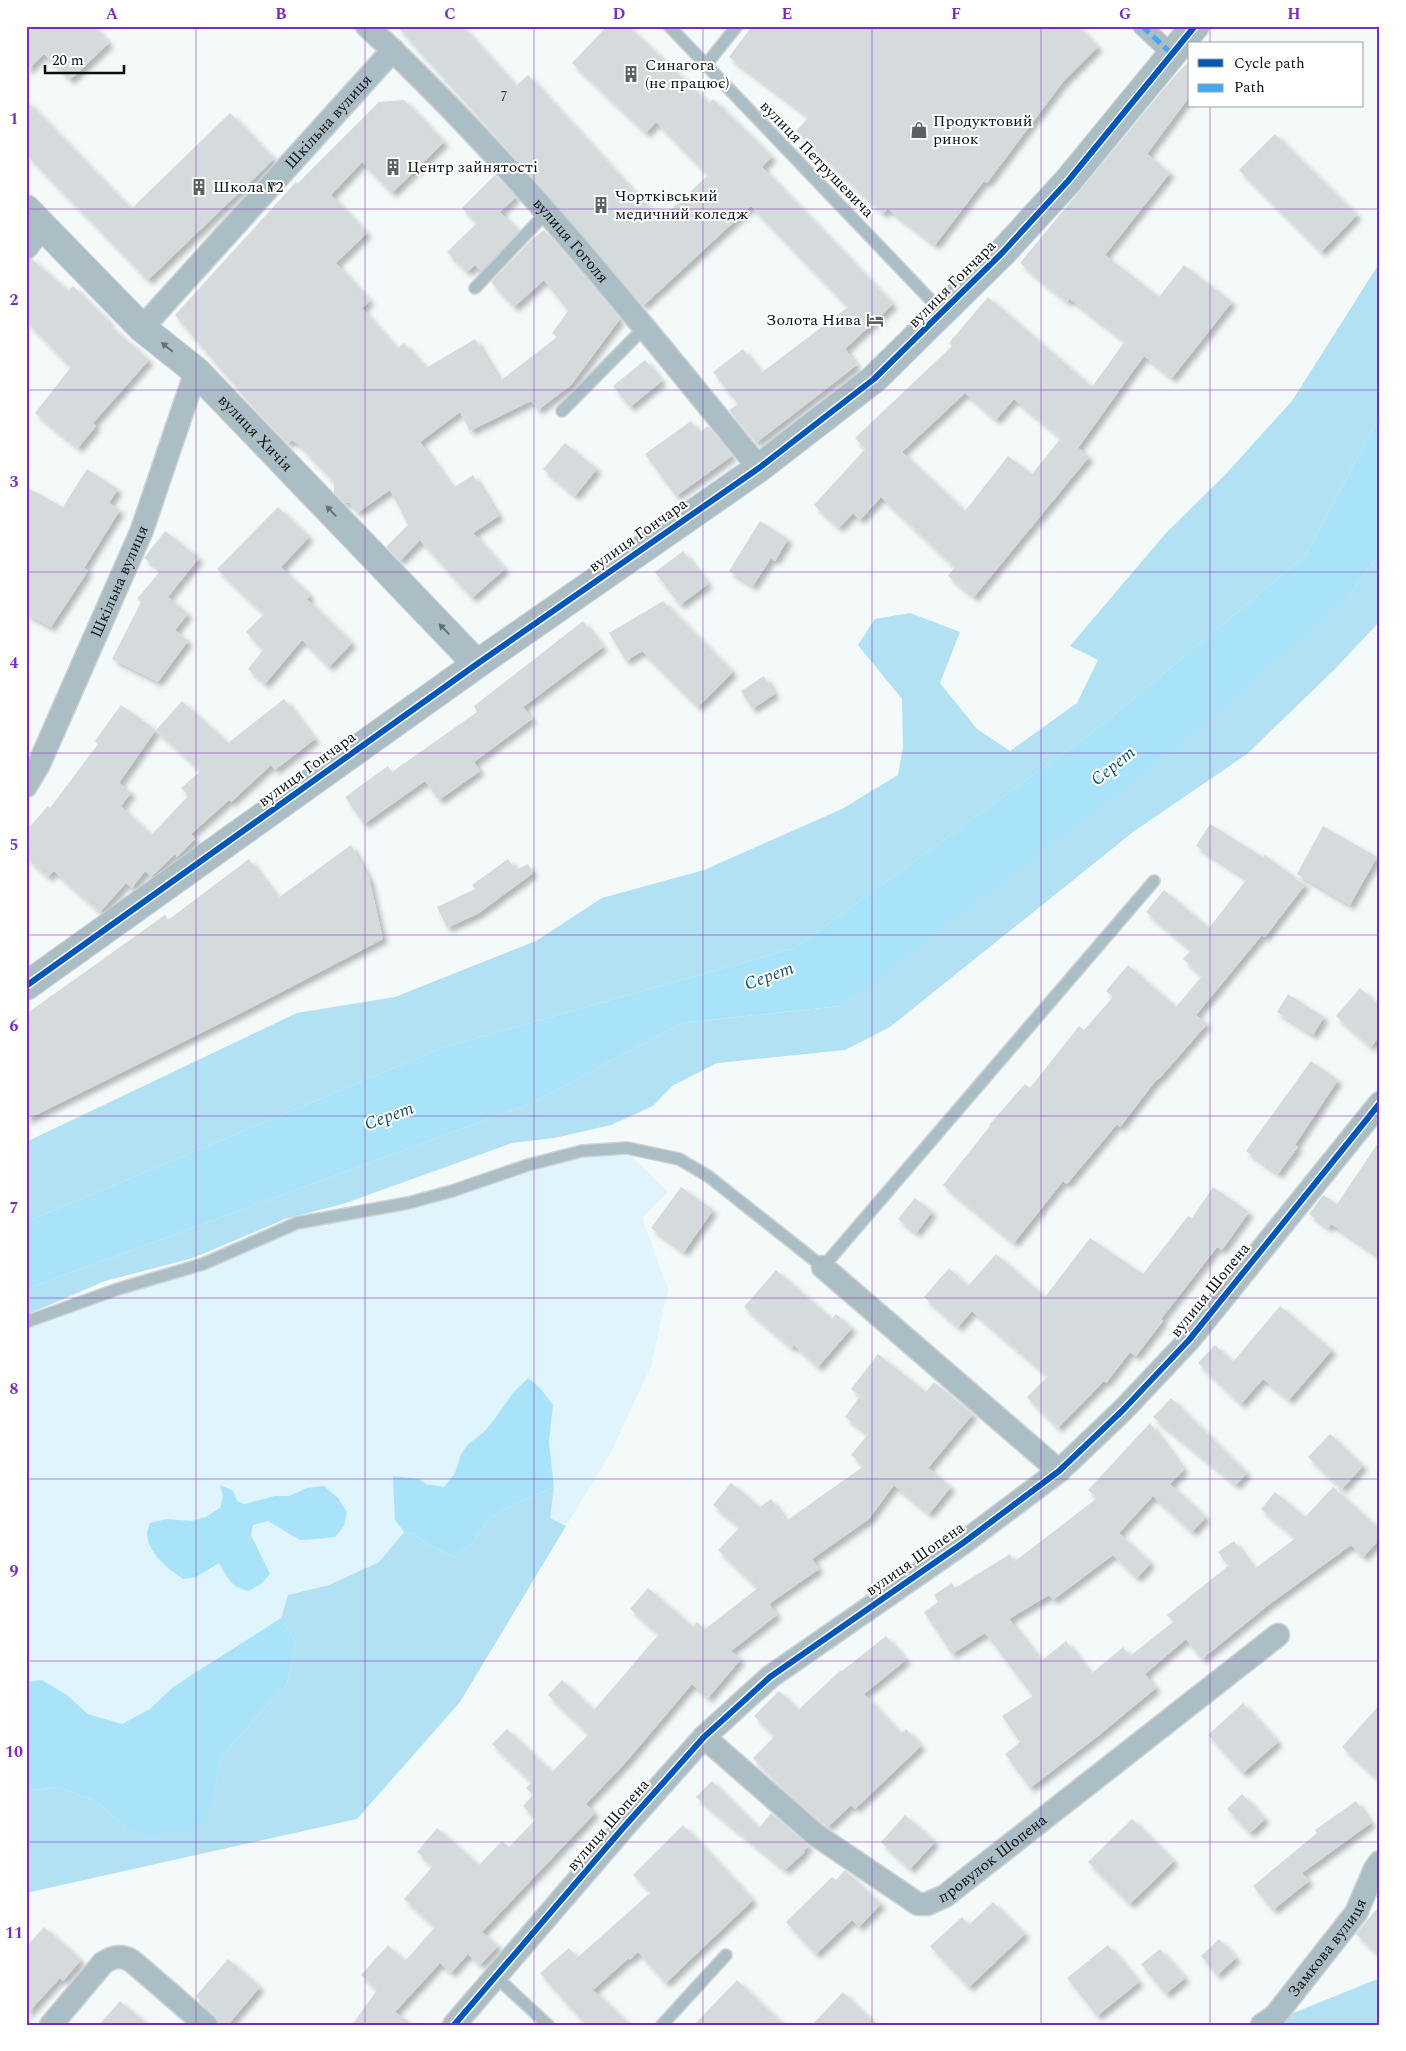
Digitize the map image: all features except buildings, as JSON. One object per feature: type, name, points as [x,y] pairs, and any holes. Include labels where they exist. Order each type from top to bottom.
[{"type":"street","name":"вулиця Гоголя","points":[[367,26],[393,50],[500,160],[645,327],[759,468]]},
{"type":"street","points":[[1142,26],[1172,54]]},
{"type":"street","name":"вулиця Гончара","points":[[26,986],[477,664],[759,468],[874,379],[1003,252],[1068,181],[1195,26]]},
{"type":"street","name":"Шкільна вулиця","points":[[142,328],[393,50]]},
{"type":"street","points":[[26,248],[35,218]]},
{"type":"street","name":"вулиця Хичія","points":[[35,218],[142,328],[196,371],[477,664]]},
{"type":"street","name":"Шкільна вулиця","points":[[26,786],[39,764],[142,530],[196,371]]},
{"type":"street","name":"вулиця Шопена","points":[[454,2025],[704,1738],[770,1677],[963,1543],[1059,1471],[1123,1410],[1189,1340],[1380,1103]]},
{"type":"street","points":[[823,1268],[1059,1471]]},
{"type":"street","name":"провулок Шопена","points":[[704,1738],[816,1834],[918,1904],[927,1904],[945,1896],[1278,1635]]},
{"type":"street","name":"Замкова вулиця","points":[[1262,2025],[1275,2016],[1356,1913],[1375,1869],[1380,1862]]},
{"type":"street","points":[[52,2025],[103,1963],[110,1958],[119,1956],[132,1961],[206,2025]]},
{"type":"lane","name":"вулиця Петрушевича","points":[[669,26],[705,66],[943,313]]},
{"type":"lane","points":[[705,66],[737,26]]},
{"type":"lane","points":[[475,288],[546,213]]},
{"type":"lane","points":[[562,411],[645,327]]},
{"type":"lane","points":[[26,1322],[118,1289],[203,1264],[297,1223],[408,1203],[452,1191],[528,1165],[582,1151],[627,1148],[679,1159],[708,1176],[823,1268],[1154,881]]},
{"type":"lane","points":[[662,2025],[726,1955]]},
{"type":"lane","points":[[495,1976],[548,2025]]},
{"type":"shaded area","points":[[1380,262],[1380,416],[1305,556],[1098,728],[795,948],[442,1048],[26,1222],[26,1142],[297,1013],[395,997],[536,941],[602,898],[704,870],[842,809],[898,775],[903,747],[902,699],[858,645],[875,619],[910,613],[960,632],[940,683],[977,729],[1010,751],[1077,703],[1098,660],[1070,646],[1166,533],[1225,475],[1292,401]]},
{"type":"shaded area","points":[[1380,553],[1380,621],[1334,670],[1247,754],[1133,832],[890,1027],[845,1050],[717,1063],[672,1086],[653,1106],[611,1125],[554,1138],[512,1143],[343,1204],[285,1219],[193,1258],[105,1281],[26,1315],[26,1289],[532,1103],[682,1023],[840,1006],[1351,593]]},
{"type":"shaded area","points":[[602,1156],[631,1156],[668,1192],[642,1218],[668,1289],[651,1366],[610,1454],[566,1526],[550,1518],[554,1487],[549,1442],[552,1421],[513,1393],[483,1433],[468,1444],[461,1454],[455,1473],[444,1488],[425,1484],[395,1520],[404,1532],[379,1562],[329,1585],[288,1595],[281,1618],[173,1687],[150,1709],[122,1724],[88,1714],[67,1695],[42,1680],[26,1682],[26,1329],[120,1295],[205,1269],[298,1229],[403,1210],[405,1212],[561,1162]]},
{"type":"shaded area","points":[[554,1487],[550,1518],[566,1526],[460,1702],[357,1819],[26,1893],[26,1791],[58,1787],[96,1801],[125,1826],[215,1786],[222,1756],[287,1684],[296,1644],[281,1618],[288,1595],[329,1585],[379,1562],[404,1532],[414,1534],[427,1544],[455,1557],[474,1541],[488,1519],[514,1504]]},
{"type":"shaded area","points":[[1380,1978],[1380,2025],[1276,2025],[1291,2014]]},
{"type":"water","name":"Серет","points":[[1380,416],[1380,553],[1351,593],[1179,746],[840,1006],[682,1023],[532,1103],[26,1289],[26,1222],[442,1048],[795,948],[1098,728],[1305,556]]},
{"type":"water","points":[[528,1378],[540,1388],[553,1405],[549,1442],[554,1487],[514,1504],[488,1519],[474,1541],[455,1557],[427,1544],[414,1534],[404,1532],[395,1520],[393,1476],[419,1479],[426,1484],[444,1487],[455,1473],[461,1454],[468,1444],[483,1433],[513,1393]]},
{"type":"water","points":[[220,1485],[233,1491],[237,1501],[244,1504],[275,1496],[289,1496],[307,1488],[324,1486],[338,1498],[347,1512],[344,1526],[335,1537],[300,1540],[268,1521],[253,1525],[251,1535],[270,1574],[261,1584],[249,1591],[234,1585],[219,1563],[196,1577],[183,1579],[160,1560],[151,1548],[147,1534],[150,1523],[167,1519],[191,1521],[206,1517],[220,1508],[223,1496]]},
{"type":"water","points":[[281,1618],[296,1644],[287,1684],[222,1756],[208,1817],[191,1829],[150,1836],[125,1826],[96,1801],[58,1787],[26,1791],[26,1682],[42,1680],[67,1695],[88,1714],[122,1724],[150,1709],[173,1687]]},
{"type":"marked path","points":[[1142,26],[1172,54]]},
{"type":"cycle path","points":[[26,986],[477,664],[759,468],[874,379],[1003,252],[1068,181],[1195,26]]},
{"type":"cycle path","points":[[454,2025],[623,1828],[704,1737],[770,1677],[963,1543],[1059,1471],[1123,1410],[1189,1340],[1380,1103]]},
{"type":"place","name":"Синагога (не працює)","points":[[631,74]]},
{"type":"place","name":"Продуктовий ринок","points":[[919,130]]},
{"type":"place","name":"Центр зайнятості","points":[[393,167]]},
{"type":"place","name":"Школа №2","points":[[199,187]]},
{"type":"place","name":"Чортківський медичний коледж","points":[[601,205]]},
{"type":"place","name":"Золота Нива","points":[[875,320]]}]
